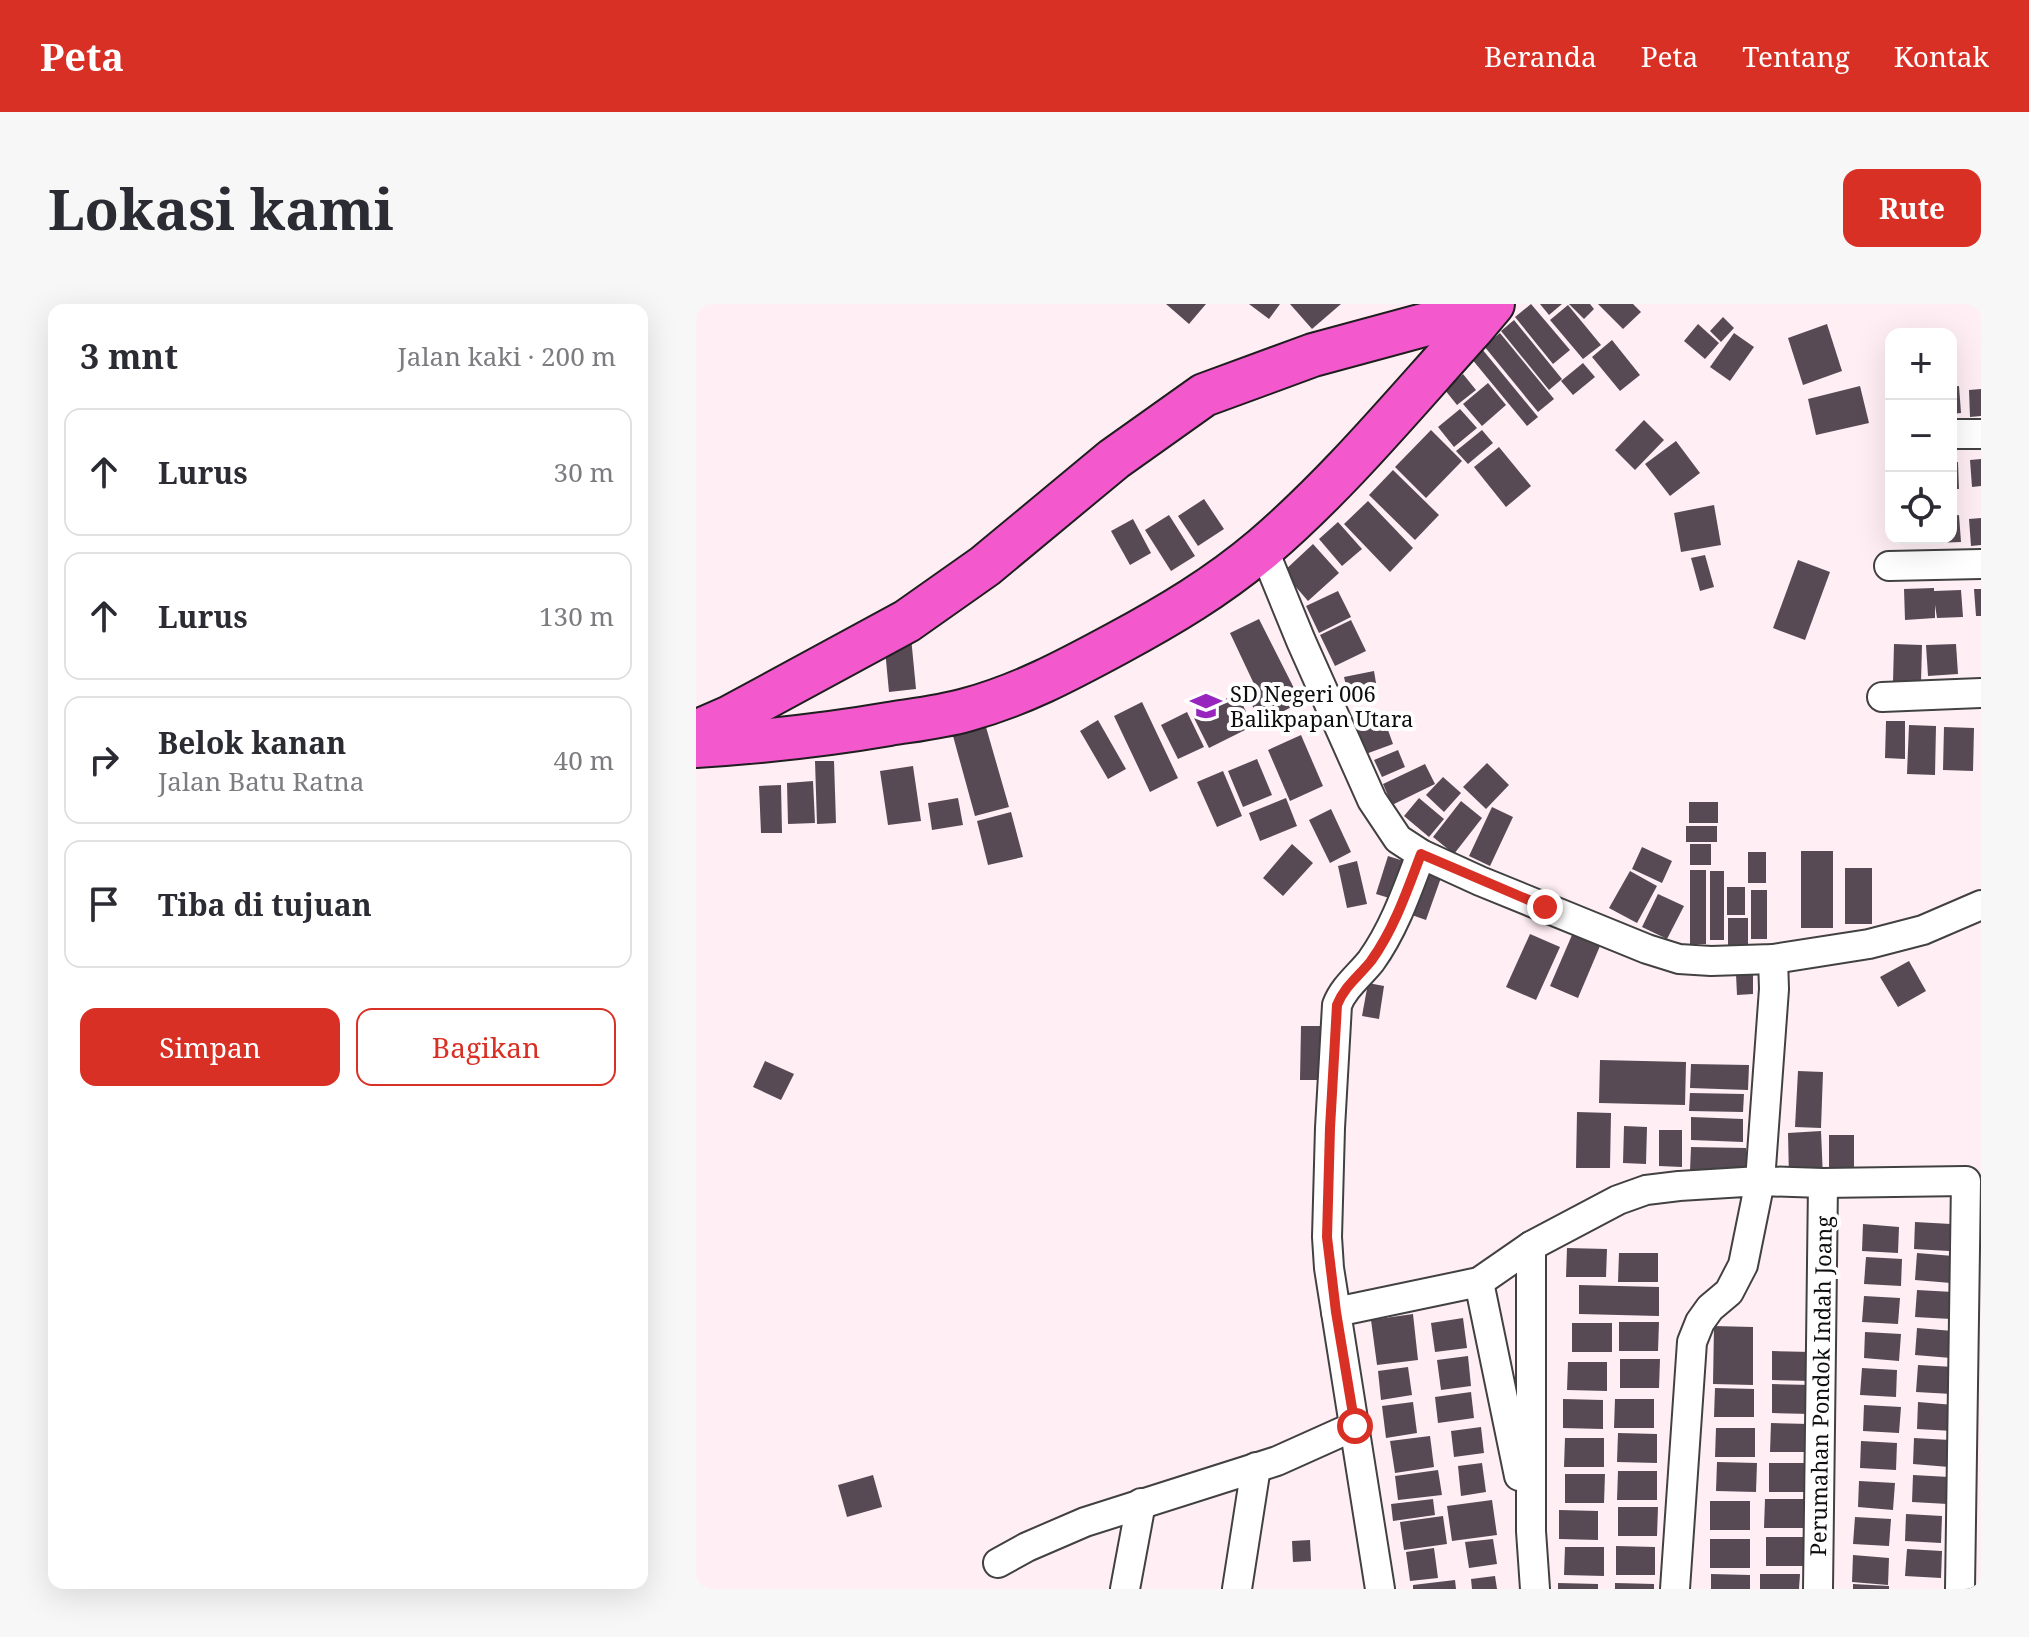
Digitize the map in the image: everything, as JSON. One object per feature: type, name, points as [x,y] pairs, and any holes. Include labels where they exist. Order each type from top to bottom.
[{"type":"highway","points":[[696,746],[852,730],[965,710],[1018,693],[1072,669],[1179,610],[1263,548],[1335,480],[1491,306]]},
{"type":"highway","points":[[696,732],[730,717],[907,621],[985,566],[1114,459],[1204,395],[1313,355],[1491,306]]},
{"type":"street","points":[[1957,434],[1981,434]]},
{"type":"street","points":[[1263,548],[1372,800],[1398,839],[1421,854],[1647,949],[1679,959],[1773,959],[1869,944],[1923,930],[1981,905]]},
{"type":"street","points":[[1889,566],[1981,564]]},
{"type":"street","points":[[1882,697],[1981,693]]},
{"type":"street","points":[[1380,1589],[1327,1237],[1330,1113],[1337,1005],[1341,995],[1371,960],[1392,925],[1421,854]]},
{"type":"street","points":[[1675,1589],[1692,1342],[1700,1322],[1710,1308],[1729,1292],[1743,1265],[1760,1181],[1774,989],[1773,959]]},
{"type":"street","name":"Perumahan Pondok Indah Joang","points":[[1336,1312],[1479,1282],[1531,1246],[1618,1200],[1646,1190],[1760,1181],[1973,1181],[1960,1589]]},
{"type":"street","name":"Perumahan Pondok Indah Joang","points":[[1818,1589],[1823,1183]]},
{"type":"street","points":[[1531,1246],[1531,1531],[1535,1589]]},
{"type":"street","points":[[1479,1282],[1531,1531]]},
{"type":"street","points":[[998,1563],[1085,1522],[1277,1461],[1355,1426]]},
{"type":"street","points":[[1237,1589],[1256,1467]]},
{"type":"street","points":[[1125,1589],[1141,1503]]},
{"type":"building","points":[[1166,304],[1206,304],[1189,324]]},
{"type":"building","points":[[1249,304],[1280,304],[1269,319]]},
{"type":"building","points":[[1290,304],[1341,304],[1312,329]]},
{"type":"building","points":[[1531,304],[1570,350],[1553,364],[1515,317]]},
{"type":"building","points":[[1540,304],[1562,304],[1549,315]]},
{"type":"building","points":[[1569,304],[1590,304],[1594,309],[1584,319]]},
{"type":"building","points":[[1598,304],[1633,304],[1641,312],[1623,329]]},
{"type":"building","points":[[1568,305],[1601,345],[1583,359],[1550,320]]},
{"type":"building","points":[[1723,317],[1734,328],[1721,342],[1710,331]]},
{"type":"building","points":[[1514,320],[1562,379],[1549,390],[1501,331]]},
{"type":"building","points":[[1698,324],[1719,343],[1705,359],[1684,341]]},
{"type":"building","points":[[1827,324],[1842,371],[1803,385],[1788,338]]},
{"type":"building","points":[[1500,333],[1554,399],[1538,412],[1484,346]]},
{"type":"building","points":[[1734,333],[1754,347],[1730,381],[1710,367]]},
{"type":"building","points":[[1612,340],[1640,375],[1620,391],[1592,357]]},
{"type":"building","points":[[1482,349],[1538,417],[1527,426],[1471,358]]},
{"type":"building","points":[[1583,363],[1595,377],[1573,395],[1561,381]]},
{"type":"building","points":[[1463,374],[1476,390],[1457,405],[1445,390]]},
{"type":"building","points":[[1488,383],[1506,405],[1482,426],[1463,404]]},
{"type":"building","points":[[1860,386],[1869,423],[1816,435],[1808,399]]},
{"type":"building","points":[[1957,386],[1961,413],[1957,413],[1957,400]]},
{"type":"building","points":[[1981,389],[1981,416],[1970,417],[1969,390]]},
{"type":"building","points":[[1460,409],[1477,428],[1454,447],[1438,427]]},
{"type":"building","points":[[1644,420],[1664,440],[1635,470],[1615,450]]},
{"type":"building","points":[[1431,430],[1462,461],[1426,498],[1395,467]]},
{"type":"building","points":[[1482,430],[1493,443],[1468,464],[1456,451]]},
{"type":"building","points":[[1676,441],[1700,473],[1670,496],[1645,464]]},
{"type":"building","points":[[1499,447],[1531,486],[1506,507],[1474,467]]},
{"type":"building","points":[[1981,459],[1981,486],[1972,487],[1970,460]]},
{"type":"building","points":[[1958,462],[1959,489],[1957,489]]},
{"type":"building","points":[[1393,470],[1439,515],[1415,540],[1369,495]]},
{"type":"building","points":[[1204,499],[1224,529],[1198,546],[1178,516]]},
{"type":"building","points":[[1368,501],[1413,548],[1390,572],[1344,524]]},
{"type":"building","points":[[1714,505],[1721,545],[1681,552],[1674,513]]},
{"type":"building","points":[[1169,515],[1195,556],[1171,571],[1145,530]]},
{"type":"building","points":[[1959,515],[1961,542],[1957,542]]},
{"type":"building","points":[[1981,518],[1981,545],[1971,546],[1969,519]]},
{"type":"building","points":[[1133,519],[1151,553],[1130,565],[1111,531]]},
{"type":"building","points":[[1338,522],[1362,549],[1342,566],[1319,539]]},
{"type":"building","points":[[1313,544],[1339,573],[1308,601],[1283,572]]},
{"type":"building","points":[[1705,555],[1714,587],[1700,591],[1691,558]]},
{"type":"building","points":[[1798,560],[1830,572],[1805,640],[1773,628]]},
{"type":"building","points":[[1934,588],[1934,591],[1961,590],[1963,617],[1937,618],[1935,605],[1935,618],[1905,620],[1904,589]]},
{"type":"building","points":[[1974,589],[1981,589],[1981,616],[1976,616]]},
{"type":"building","points":[[1338,591],[1351,617],[1319,633],[1306,606]]},
{"type":"building","name":"SD Negeri 006 Balikpapan Utara","points":[[1259,619],[1301,702],[1261,723],[1244,689],[1254,684],[1230,633]]},
{"type":"building","points":[[1351,620],[1366,651],[1335,666],[1320,635]]},
{"type":"building","points":[[911,637],[916,689],[889,692],[884,639]]},
{"type":"building","points":[[1894,644],[1922,645],[1921,683],[1893,682]]},
{"type":"building","points":[[1956,644],[1958,674],[1928,676],[1926,645]]},
{"type":"building","points":[[1374,671],[1376,683],[1347,690],[1344,677]]},
{"type":"building","points":[[1237,693],[1253,726],[1209,748],[1193,716]]},
{"type":"building","points":[[1142,702],[1178,778],[1150,792],[1114,716]]},
{"type":"building","points":[[1187,712],[1204,747],[1178,759],[1161,725]]},
{"type":"building","points":[[1383,716],[1393,744],[1363,755],[1354,726]]},
{"type":"building","points":[[1098,720],[1126,769],[1108,779],[1080,731]]},
{"type":"building","points":[[1886,721],[1905,721],[1905,759],[1885,758]]},
{"type":"building","points":[[1909,725],[1936,726],[1935,775],[1907,774]]},
{"type":"building","points":[[986,727],[1009,807],[975,816],[953,736]]},
{"type":"building","points":[[1944,727],[1974,728],[1973,771],[1943,770]]},
{"type":"building","points":[[1301,735],[1323,786],[1290,801],[1268,750]]},
{"type":"building","points":[[1398,750],[1405,767],[1382,777],[1374,760]]},
{"type":"building","points":[[1257,759],[1272,795],[1243,807],[1228,771]]},
{"type":"building","points":[[815,761],[834,761],[836,823],[817,824]]},
{"type":"building","points":[[1487,763],[1509,785],[1486,809],[1463,787]]},
{"type":"building","points":[[1425,764],[1435,784],[1392,805],[1383,784]]},
{"type":"building","points":[[913,766],[921,821],[888,825],[880,771]]},
{"type":"building","points":[[1223,771],[1242,816],[1217,827],[1197,782]]},
{"type":"building","points":[[1443,777],[1461,793],[1444,812],[1426,795]]},
{"type":"building","points":[[813,781],[815,823],[788,824],[787,783]]},
{"type":"building","points":[[781,785],[782,833],[761,833],[759,786]]},
{"type":"building","points":[[958,798],[963,825],[932,830],[928,803]]},
{"type":"building","points":[[1286,798],[1297,826],[1260,841],[1249,813]]},
{"type":"building","points":[[1419,798],[1444,819],[1429,837],[1404,816]]},
{"type":"building","points":[[1461,801],[1482,818],[1454,854],[1433,837]]},
{"type":"building","points":[[1689,802],[1718,802],[1718,823],[1689,823]]},
{"type":"building","points":[[1492,807],[1513,817],[1490,866],[1469,856]]},
{"type":"building","points":[[1331,809],[1351,852],[1330,863],[1309,820]]},
{"type":"building","points":[[1011,812],[1023,857],[988,865],[977,821]]},
{"type":"building","points":[[1686,826],[1717,826],[1717,842],[1686,842]]},
{"type":"building","points":[[1292,844],[1313,863],[1283,896],[1263,878]]},
{"type":"building","points":[[1690,844],[1711,844],[1711,865],[1690,865]]},
{"type":"building","points":[[1642,847],[1672,861],[1662,883],[1632,869]]},
{"type":"building","points":[[1801,851],[1833,851],[1833,928],[1801,928]]},
{"type":"building","points":[[1748,852],[1766,852],[1766,883],[1748,883]]},
{"type":"building","points":[[1388,856],[1410,863],[1399,901],[1376,894]]},
{"type":"building","points":[[1357,861],[1367,904],[1347,908],[1338,866]]},
{"type":"building","points":[[1422,868],[1442,875],[1426,920],[1406,913]]},
{"type":"building","points":[[1845,868],[1872,868],[1872,924],[1845,924]]},
{"type":"building","points":[[1690,870],[1706,870],[1706,944],[1690,944]]},
{"type":"building","points":[[1630,871],[1657,886],[1637,923],[1609,908]]},
{"type":"building","points":[[1710,871],[1724,871],[1724,940],[1710,940]]},
{"type":"building","points":[[1727,887],[1745,887],[1745,915],[1727,915]]},
{"type":"building","points":[[1751,890],[1767,890],[1767,939],[1751,939]]},
{"type":"building","points":[[1658,894],[1684,906],[1667,939],[1642,927]]},
{"type":"building","points":[[1728,918],[1748,918],[1748,946],[1728,946]]},
{"type":"building","points":[[1530,934],[1560,947],[1536,1000],[1506,987]]},
{"type":"building","points":[[1572,935],[1600,946],[1578,998],[1550,986]]},
{"type":"building","points":[[1909,961],[1926,991],[1898,1007],[1880,977]]},
{"type":"building","points":[[1736,974],[1753,974],[1753,994],[1737,995]]},
{"type":"building","points":[[1368,983],[1384,986],[1379,1019],[1362,1016]]},
{"type":"building","points":[[1301,1026],[1327,1026],[1326,1080],[1300,1080]]},
{"type":"building","points":[[1600,1060],[1686,1062],[1685,1105],[1599,1103]]},
{"type":"building","points":[[765,1061],[794,1074],[781,1100],[753,1087]]},
{"type":"building","points":[[1691,1064],[1749,1065],[1748,1090],[1690,1088]]},
{"type":"building","points":[[1798,1071],[1823,1072],[1821,1128],[1795,1127]]},
{"type":"building","points":[[1690,1093],[1744,1094],[1743,1112],[1689,1111]]},
{"type":"building","points":[[1577,1112],[1611,1113],[1610,1168],[1576,1168]]},
{"type":"building","points":[[1691,1117],[1743,1119],[1743,1142],[1691,1140]]},
{"type":"building","points":[[1624,1126],[1647,1127],[1646,1164],[1623,1163]]},
{"type":"building","points":[[1659,1130],[1682,1130],[1682,1167],[1659,1166]]},
{"type":"building","points":[[1821,1131],[1823,1178],[1789,1178],[1788,1133]]},
{"type":"building","points":[[1829,1135],[1854,1135],[1854,1168],[1829,1168]]},
{"type":"building","points":[[1691,1147],[1746,1148],[1746,1173],[1690,1171]]},
{"type":"building","points":[[1915,1222],[1951,1224],[1949,1251],[1914,1249]]},
{"type":"building","points":[[1863,1224],[1899,1227],[1898,1253],[1862,1251]]},
{"type":"building","points":[[1567,1248],[1607,1249],[1606,1277],[1566,1277]]},
{"type":"building","points":[[1619,1253],[1658,1253],[1658,1282],[1618,1282]]},
{"type":"building","points":[[1917,1253],[1953,1256],[1951,1283],[1915,1280]]},
{"type":"building","points":[[1866,1257],[1902,1259],[1901,1286],[1864,1284]]},
{"type":"building","points":[[1579,1285],[1659,1287],[1659,1316],[1579,1314]]},
{"type":"building","points":[[1917,1290],[1953,1292],[1951,1319],[1915,1317]]},
{"type":"building","points":[[1864,1296],[1900,1298],[1898,1324],[1862,1322]]},
{"type":"building","points":[[1413,1314],[1418,1360],[1377,1365],[1371,1320]]},
{"type":"building","points":[[1463,1318],[1467,1348],[1435,1352],[1431,1323]]},
{"type":"building","points":[[1619,1322],[1659,1322],[1658,1351],[1619,1351]]},
{"type":"building","points":[[1572,1323],[1612,1323],[1612,1352],[1572,1352]]},
{"type":"building","points":[[1714,1326],[1753,1327],[1753,1385],[1713,1384]]},
{"type":"building","points":[[1917,1328],[1953,1331],[1951,1358],[1915,1355]]},
{"type":"building","points":[[1865,1332],[1901,1334],[1899,1361],[1864,1358]]},
{"type":"building","points":[[1772,1351],[1812,1352],[1812,1381],[1772,1380]]},
{"type":"building","points":[[1468,1356],[1471,1386],[1441,1390],[1437,1360]]},
{"type":"building","points":[[1620,1359],[1660,1359],[1659,1388],[1620,1388]]},
{"type":"building","points":[[1568,1362],[1607,1362],[1607,1391],[1567,1390]]},
{"type":"building","points":[[1918,1365],[1954,1367],[1952,1394],[1916,1392]]},
{"type":"building","points":[[1408,1367],[1412,1395],[1381,1400],[1378,1371]]},
{"type":"building","points":[[1862,1368],[1897,1370],[1896,1397],[1860,1395]]},
{"type":"building","points":[[1772,1384],[1812,1385],[1811,1414],[1772,1413]]},
{"type":"building","points":[[1715,1388],[1754,1389],[1754,1417],[1714,1417]]},
{"type":"building","points":[[1471,1392],[1474,1418],[1438,1423],[1435,1397]]},
{"type":"building","points":[[1563,1399],[1603,1400],[1603,1429],[1563,1428]]},
{"type":"building","points":[[1615,1399],[1654,1399],[1654,1428],[1614,1428]]},
{"type":"building","points":[[1413,1402],[1417,1433],[1386,1438],[1382,1406]]},
{"type":"building","points":[[1918,1402],[1954,1405],[1953,1431],[1917,1429]]},
{"type":"building","points":[[1864,1405],[1901,1407],[1899,1433],[1863,1431]]},
{"type":"building","points":[[1771,1423],[1810,1424],[1810,1452],[1770,1452]]},
{"type":"building","points":[[1481,1427],[1484,1453],[1454,1457],[1451,1431]]},
{"type":"building","points":[[1716,1428],[1755,1428],[1755,1457],[1715,1457]]},
{"type":"building","points":[[1618,1433],[1657,1434],[1657,1463],[1617,1462]]},
{"type":"building","points":[[1430,1436],[1434,1467],[1395,1473],[1390,1441]]},
{"type":"building","points":[[1565,1438],[1604,1438],[1604,1467],[1564,1467]]},
{"type":"building","points":[[1914,1438],[1950,1440],[1949,1467],[1913,1464]]},
{"type":"building","points":[[1861,1441],[1897,1443],[1896,1470],[1860,1468]]},
{"type":"building","points":[[1717,1462],[1757,1463],[1756,1492],[1716,1491]]},
{"type":"building","points":[[1482,1463],[1486,1492],[1461,1496],[1458,1466]]},
{"type":"building","points":[[1769,1463],[1808,1463],[1808,1492],[1769,1492]]},
{"type":"building","points":[[1438,1470],[1442,1495],[1398,1500],[1395,1476]]},
{"type":"building","points":[[1618,1471],[1657,1471],[1657,1500],[1617,1500]]},
{"type":"building","points":[[1565,1474],[1605,1474],[1604,1503],[1565,1503]]},
{"type":"building","points":[[873,1475],[882,1507],[847,1517],[838,1485]]},
{"type":"building","points":[[1913,1475],[1949,1477],[1948,1504],[1912,1502]]},
{"type":"building","points":[[1859,1481],[1895,1483],[1893,1510],[1858,1507]]},
{"type":"building","points":[[1433,1499],[1435,1515],[1393,1521],[1391,1504]]},
{"type":"building","points":[[1765,1499],[1804,1499],[1804,1528],[1764,1528]]},
{"type":"building","points":[[1492,1500],[1497,1535],[1452,1541],[1447,1506]]},
{"type":"building","points":[[1710,1501],[1750,1501],[1750,1530],[1710,1530]]},
{"type":"building","points":[[1618,1507],[1658,1507],[1657,1536],[1618,1536]]},
{"type":"building","points":[[1559,1510],[1598,1511],[1598,1540],[1559,1539]]},
{"type":"building","points":[[1906,1514],[1942,1516],[1941,1543],[1905,1541]]},
{"type":"building","points":[[1443,1516],[1447,1544],[1404,1550],[1400,1522]]},
{"type":"building","points":[[1855,1517],[1891,1519],[1889,1546],[1853,1544]]},
{"type":"building","points":[[1766,1537],[1805,1537],[1805,1566],[1766,1566]]},
{"type":"building","points":[[1493,1539],[1497,1564],[1469,1568],[1465,1542]]},
{"type":"building","points":[[1710,1539],[1750,1539],[1750,1568],[1710,1568]]},
{"type":"building","points":[[1310,1540],[1311,1561],[1293,1562],[1292,1541]]},
{"type":"building","points":[[1616,1546],[1655,1547],[1655,1575],[1616,1575]]},
{"type":"building","points":[[1565,1547],[1604,1547],[1604,1576],[1564,1575]]},
{"type":"building","points":[[1434,1548],[1438,1578],[1410,1581],[1406,1552]]},
{"type":"building","points":[[1907,1549],[1942,1551],[1941,1578],[1905,1576]]},
{"type":"building","points":[[1853,1555],[1889,1558],[1888,1585],[1852,1582]]},
{"type":"building","points":[[1711,1574],[1750,1575],[1750,1589],[1711,1589]]},
{"type":"building","points":[[1760,1574],[1800,1574],[1799,1589],[1760,1589]]},
{"type":"building","points":[[1495,1576],[1497,1589],[1472,1589],[1471,1579]]},
{"type":"building","points":[[1455,1580],[1456,1589],[1413,1589],[1413,1585]]},
{"type":"building","points":[[1558,1583],[1598,1584],[1598,1589],[1558,1589]]},
{"type":"building","points":[[1615,1583],[1654,1584],[1654,1589],[1615,1589]]},
{"type":"building","points":[[1853,1584],[1889,1586],[1889,1589],[1853,1589]]},
{"type":"place","name":"SD Negeri 006 Balikpapan Utara","points":[[1206,706]]},
{"type":"route","points":[[1355,1426],[1329,1268],[1327,1237],[1337,1005],[1341,995],[1371,960],[1392,925],[1421,854],[1545,907]]}]
